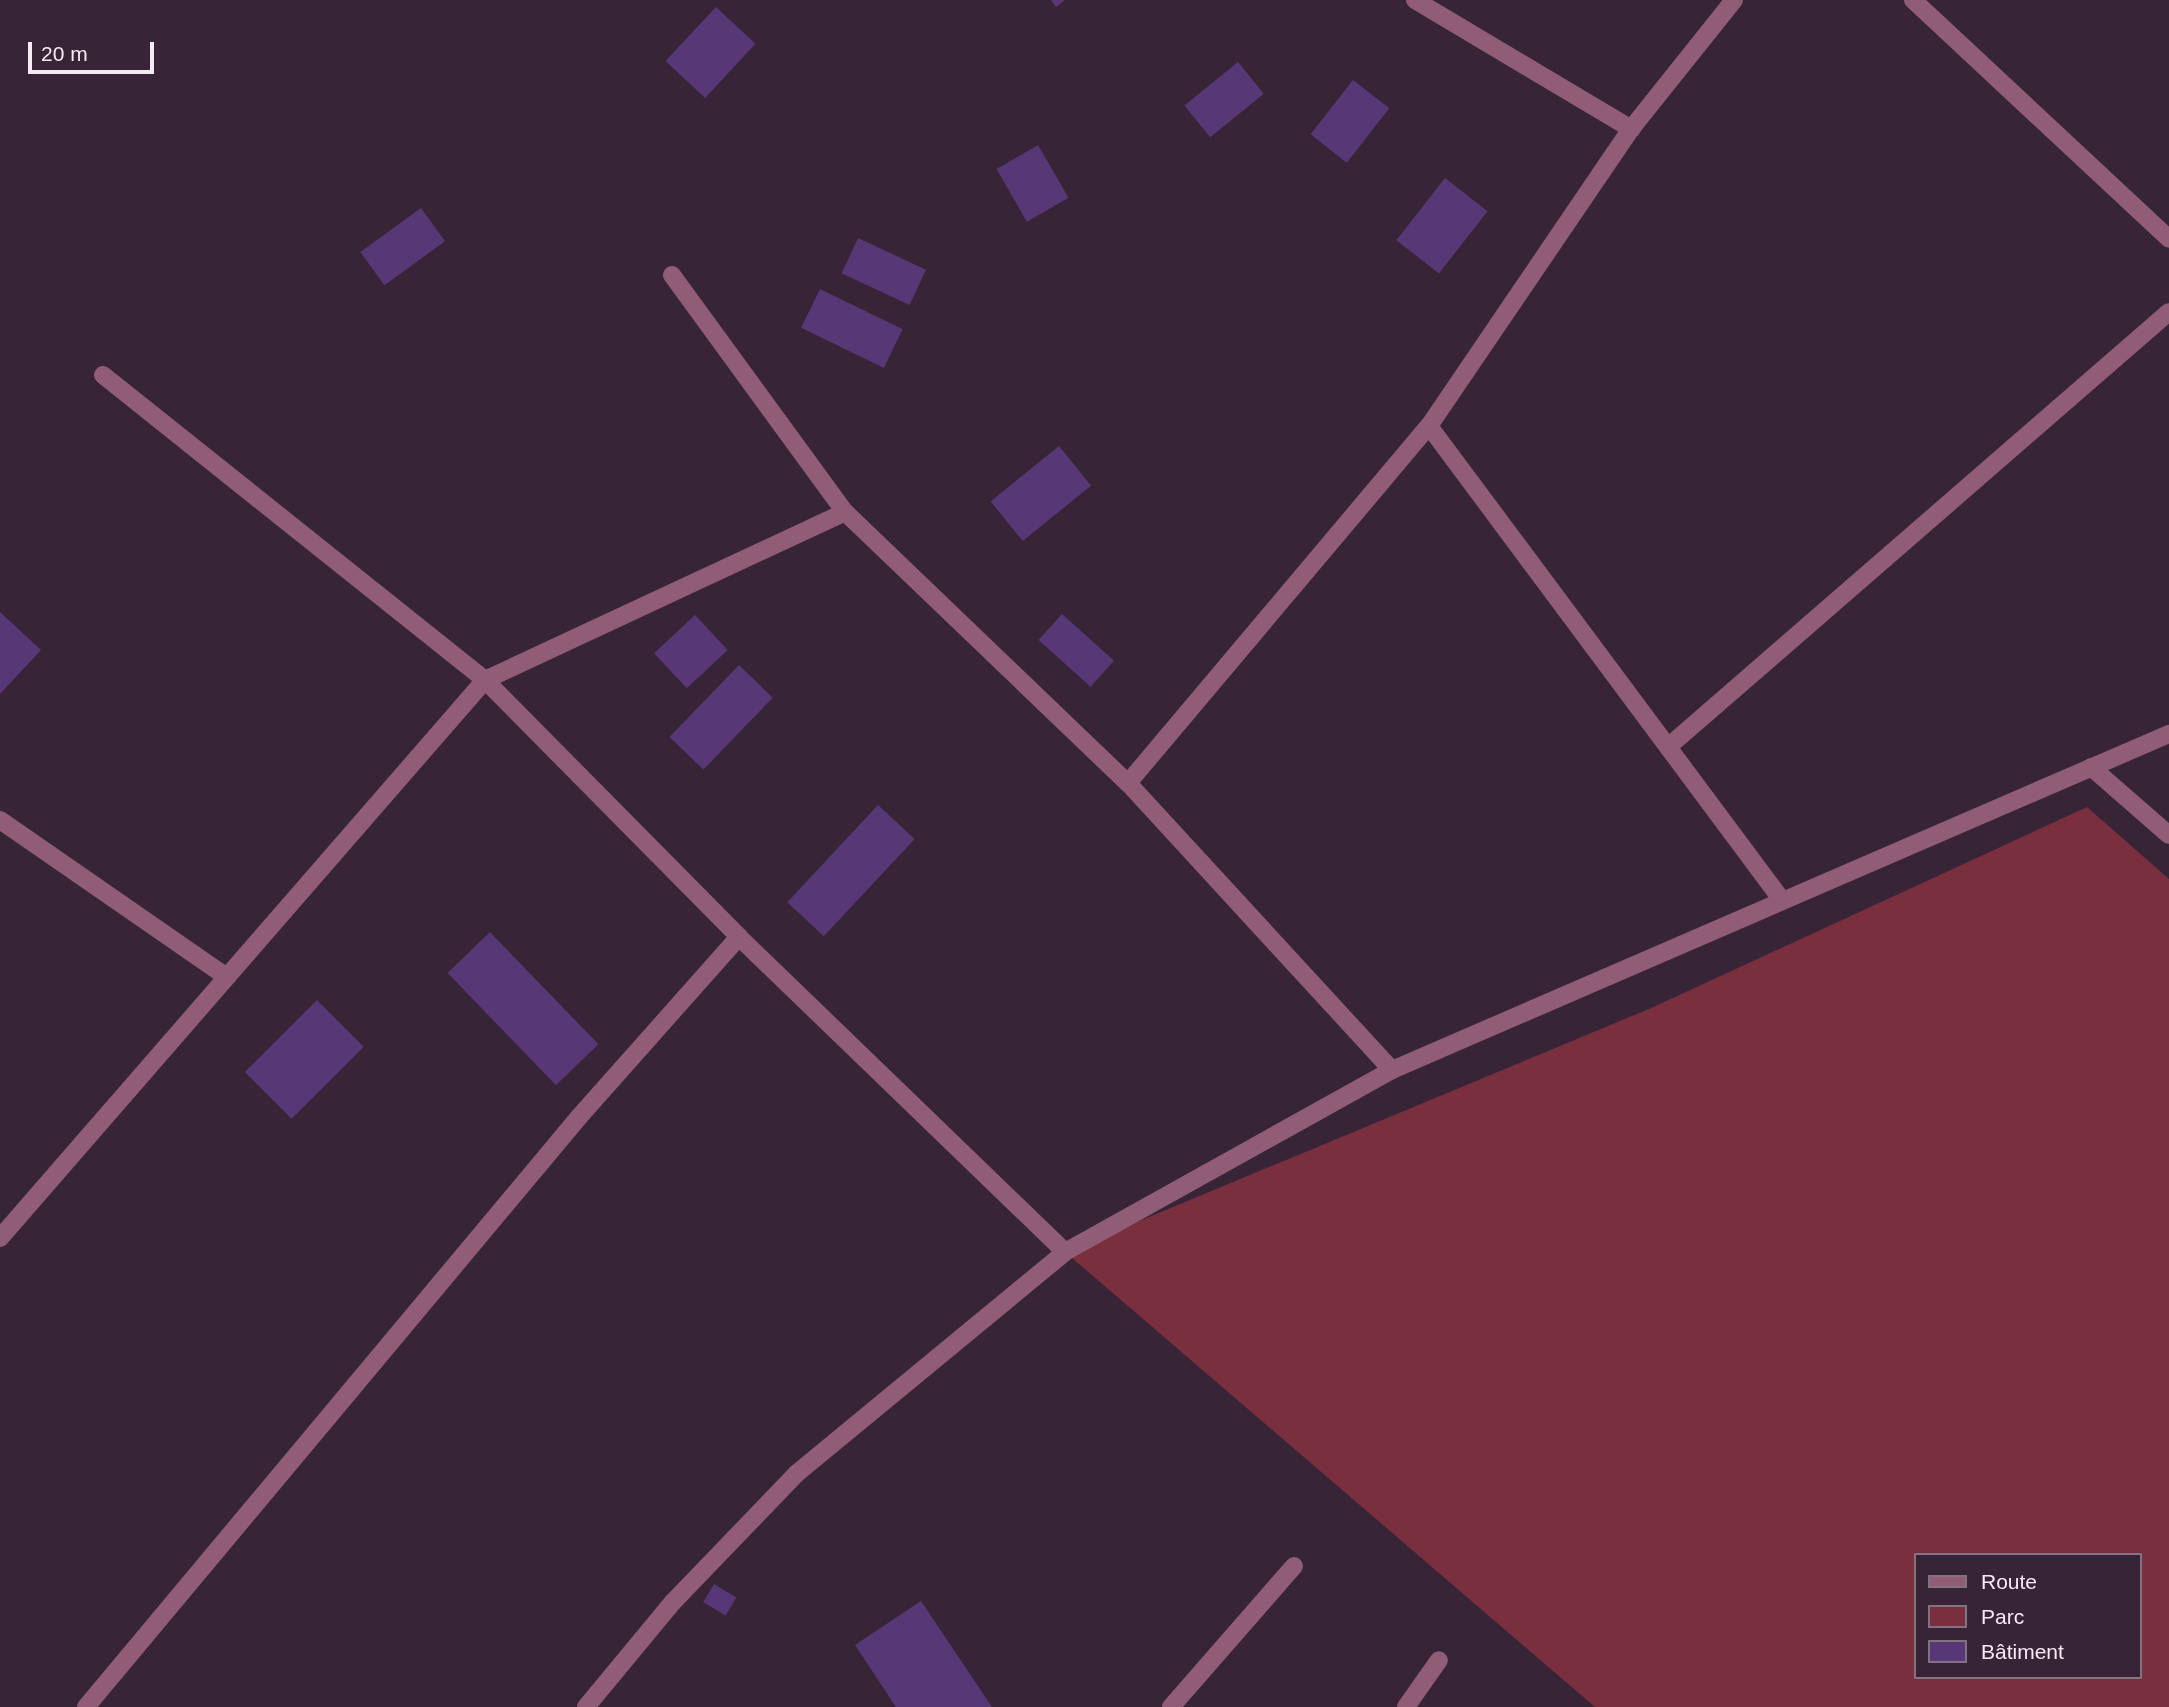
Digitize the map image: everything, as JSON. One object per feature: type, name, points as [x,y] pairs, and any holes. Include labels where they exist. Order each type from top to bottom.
[{"type":"street","points":[[1415,0],[1631,129]]},
{"type":"street","points":[[1128,783],[1429,426],[1631,129],[1734,0]]},
{"type":"street","points":[[1913,0],[2169,239]]},
{"type":"street","points":[[672,275],[845,512],[1128,783],[1392,1070]]},
{"type":"street","points":[[1668,747],[2169,312]]},
{"type":"street","points":[[103,375],[485,680],[739,937],[1065,1252]]},
{"type":"street","points":[[1429,426],[1782,899]]},
{"type":"street","points":[[0,1238],[485,680],[845,512]]},
{"type":"street","points":[[586,1707],[673,1602],[796,1474],[1065,1252],[1392,1070],[1782,899],[2169,734]]},
{"type":"street","points":[[2091,766],[2169,835]]},
{"type":"street","points":[[0,820],[227,977]]},
{"type":"street","points":[[86,1707],[579,1117],[739,937]]},
{"type":"street","points":[[1171,1707],[1294,1566]]},
{"type":"street","points":[[1406,1707],[1439,1660]]},
{"type":"green space","points":[[2087,807],[2169,879],[2169,1707],[1595,1707],[1065,1252],[1649,1009]]},
{"type":"building","points":[[1051,0],[1065,0],[1056,7]]},
{"type":"building","points":[[716,7],[755,44],[705,98],[666,61]]},
{"type":"building","points":[[1238,62],[1264,94],[1210,137],[1184,105]]},
{"type":"building","points":[[1353,80],[1389,108],[1347,163],[1311,134]]},
{"type":"building","points":[[1038,145],[1068,198],[1027,222],[996,169]]},
{"type":"building","points":[[1445,178],[1488,211],[1439,273],[1396,240]]},
{"type":"building","points":[[421,208],[445,241],[384,285],[360,252]]},
{"type":"building","points":[[858,238],[926,270],[909,305],[842,273]]},
{"type":"building","points":[[820,289],[903,329],[884,368],[801,328]]},
{"type":"building","points":[[1059,446],[1091,486],[1023,541],[991,501]]},
{"type":"building","points":[[0,612],[41,650],[0,694]]},
{"type":"building","points":[[1062,614],[1114,661],[1091,687],[1039,640]]},
{"type":"building","points":[[695,615],[728,650],[687,688],[654,653]]},
{"type":"building","points":[[739,665],[773,698],[703,770],[670,737]]},
{"type":"building","points":[[878,805],[915,839],[824,936],[787,902]]},
{"type":"building","points":[[490,932],[598,1044],[556,1085],[448,973]]},
{"type":"building","points":[[317,1000],[364,1047],[292,1119],[245,1072]]},
{"type":"building","points":[[714,1584],[736,1597],[725,1615],[703,1602]]},
{"type":"building","points":[[921,1601],[992,1707],[896,1707],[855,1645]]}]
